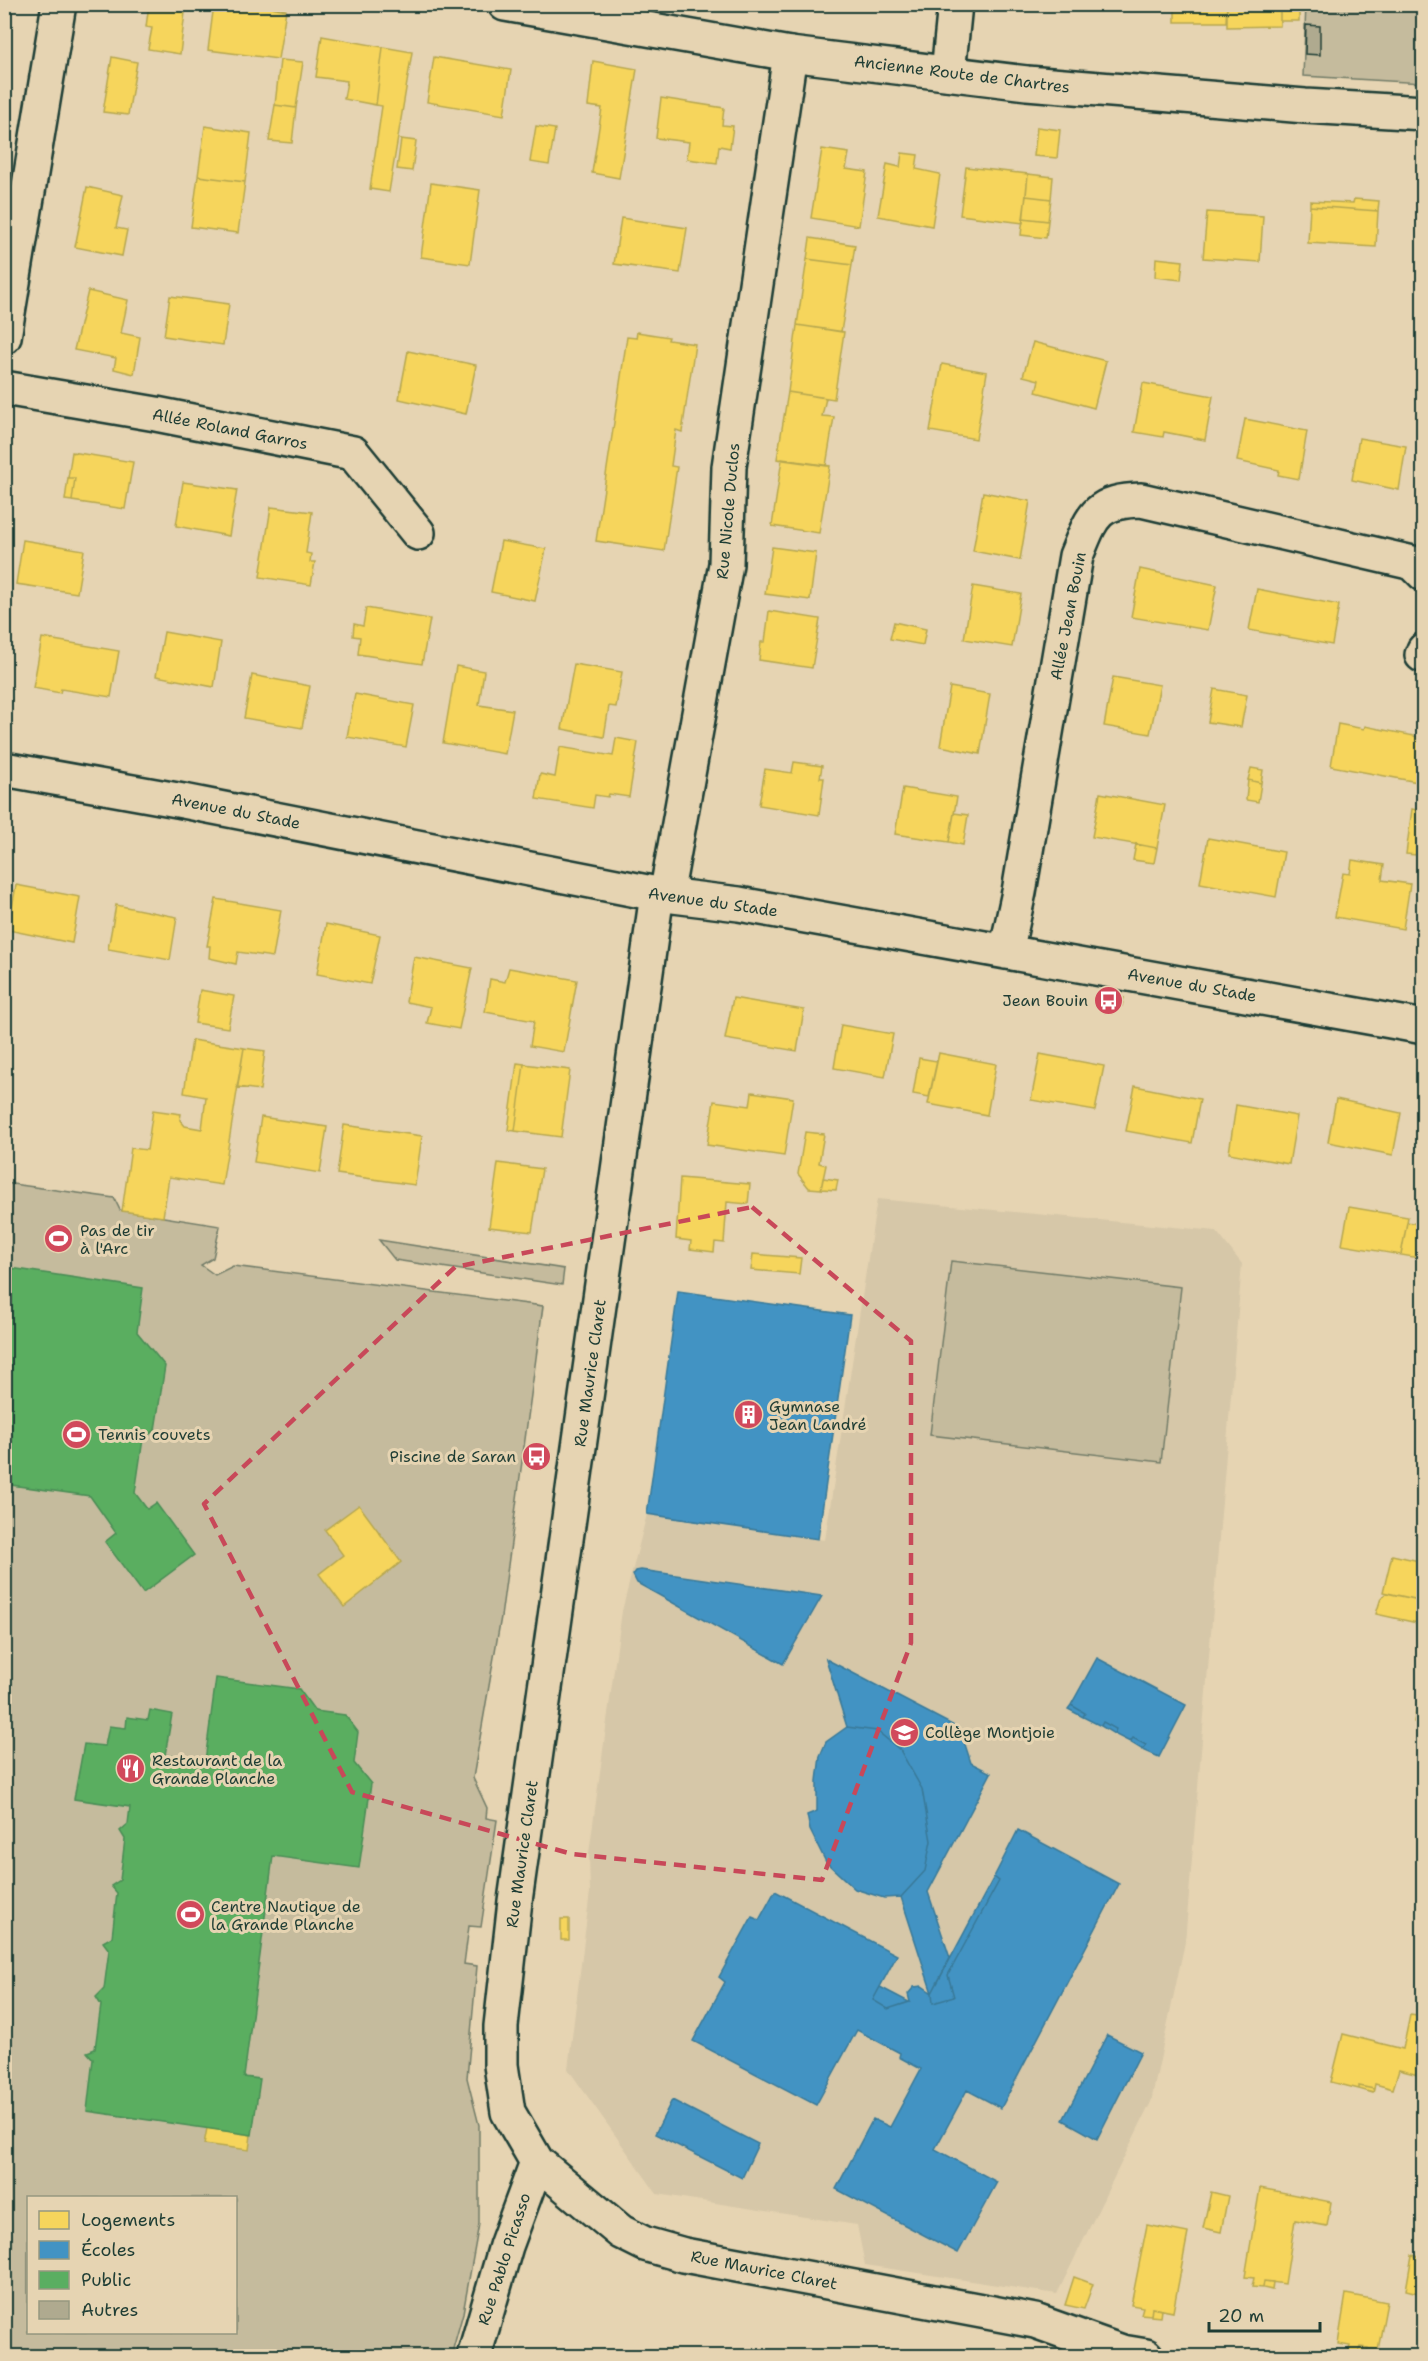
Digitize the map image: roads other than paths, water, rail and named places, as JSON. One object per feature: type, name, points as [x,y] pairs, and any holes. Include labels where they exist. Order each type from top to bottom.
[{"type":"street","points":[[4,337],[59,4]]},
{"type":"street","name":"Ancienne Route de Chartres","points":[[505,4],[598,13],[790,54],[1027,83],[1294,105],[1424,112]]},
{"type":"street","points":[[948,73],[955,4]]},
{"type":"street","name":"Rue Nicole Duclos","points":[[661,895],[726,564],[729,467],[790,54]]},
{"type":"street","name":"Allée Roland Garros","points":[[4,388],[156,414],[353,453],[418,533]]},
{"type":"street","name":"Allée Jean Bouin","points":[[1006,952],[1021,881],[1077,556],[1090,522],[1107,505],[1124,500],[1142,500],[1413,563],[1424,574]]},
{"type":"street","name":"Avenue du Stade","points":[[4,770],[183,801],[661,895],[739,904],[1424,1027]]},
{"type":"street","name":"Rue Maurice Claret","points":[[661,895],[515,1901],[501,2026],[501,2064],[508,2112],[537,2162],[621,2232],[645,2244],[684,2255],[1035,2321],[1122,2352],[1146,2356]]},
{"type":"street","name":"Rue Pablo Picasso","points":[[474,2356],[506,2246],[537,2162]]},
{"type":"place","name":"Jean Bouin","points":[[1109,1000]]},
{"type":"place","name":"Pas de tir à l'Arc","points":[[59,1239]]},
{"type":"place","name":"Gymnase Jean Landré","points":[[748,1415]]},
{"type":"place","name":"Tennis couvets","points":[[77,1434]]},
{"type":"place","name":"Piscine de Saran","points":[[537,1456]]},
{"type":"place","name":"Collège Montjoie","points":[[904,1732]]},
{"type":"place","name":"Restaurant de la Grande Planche","points":[[131,1769]]},
{"type":"place","name":"Centre Nautique de la Grande Planche","points":[[190,1915]]}]
